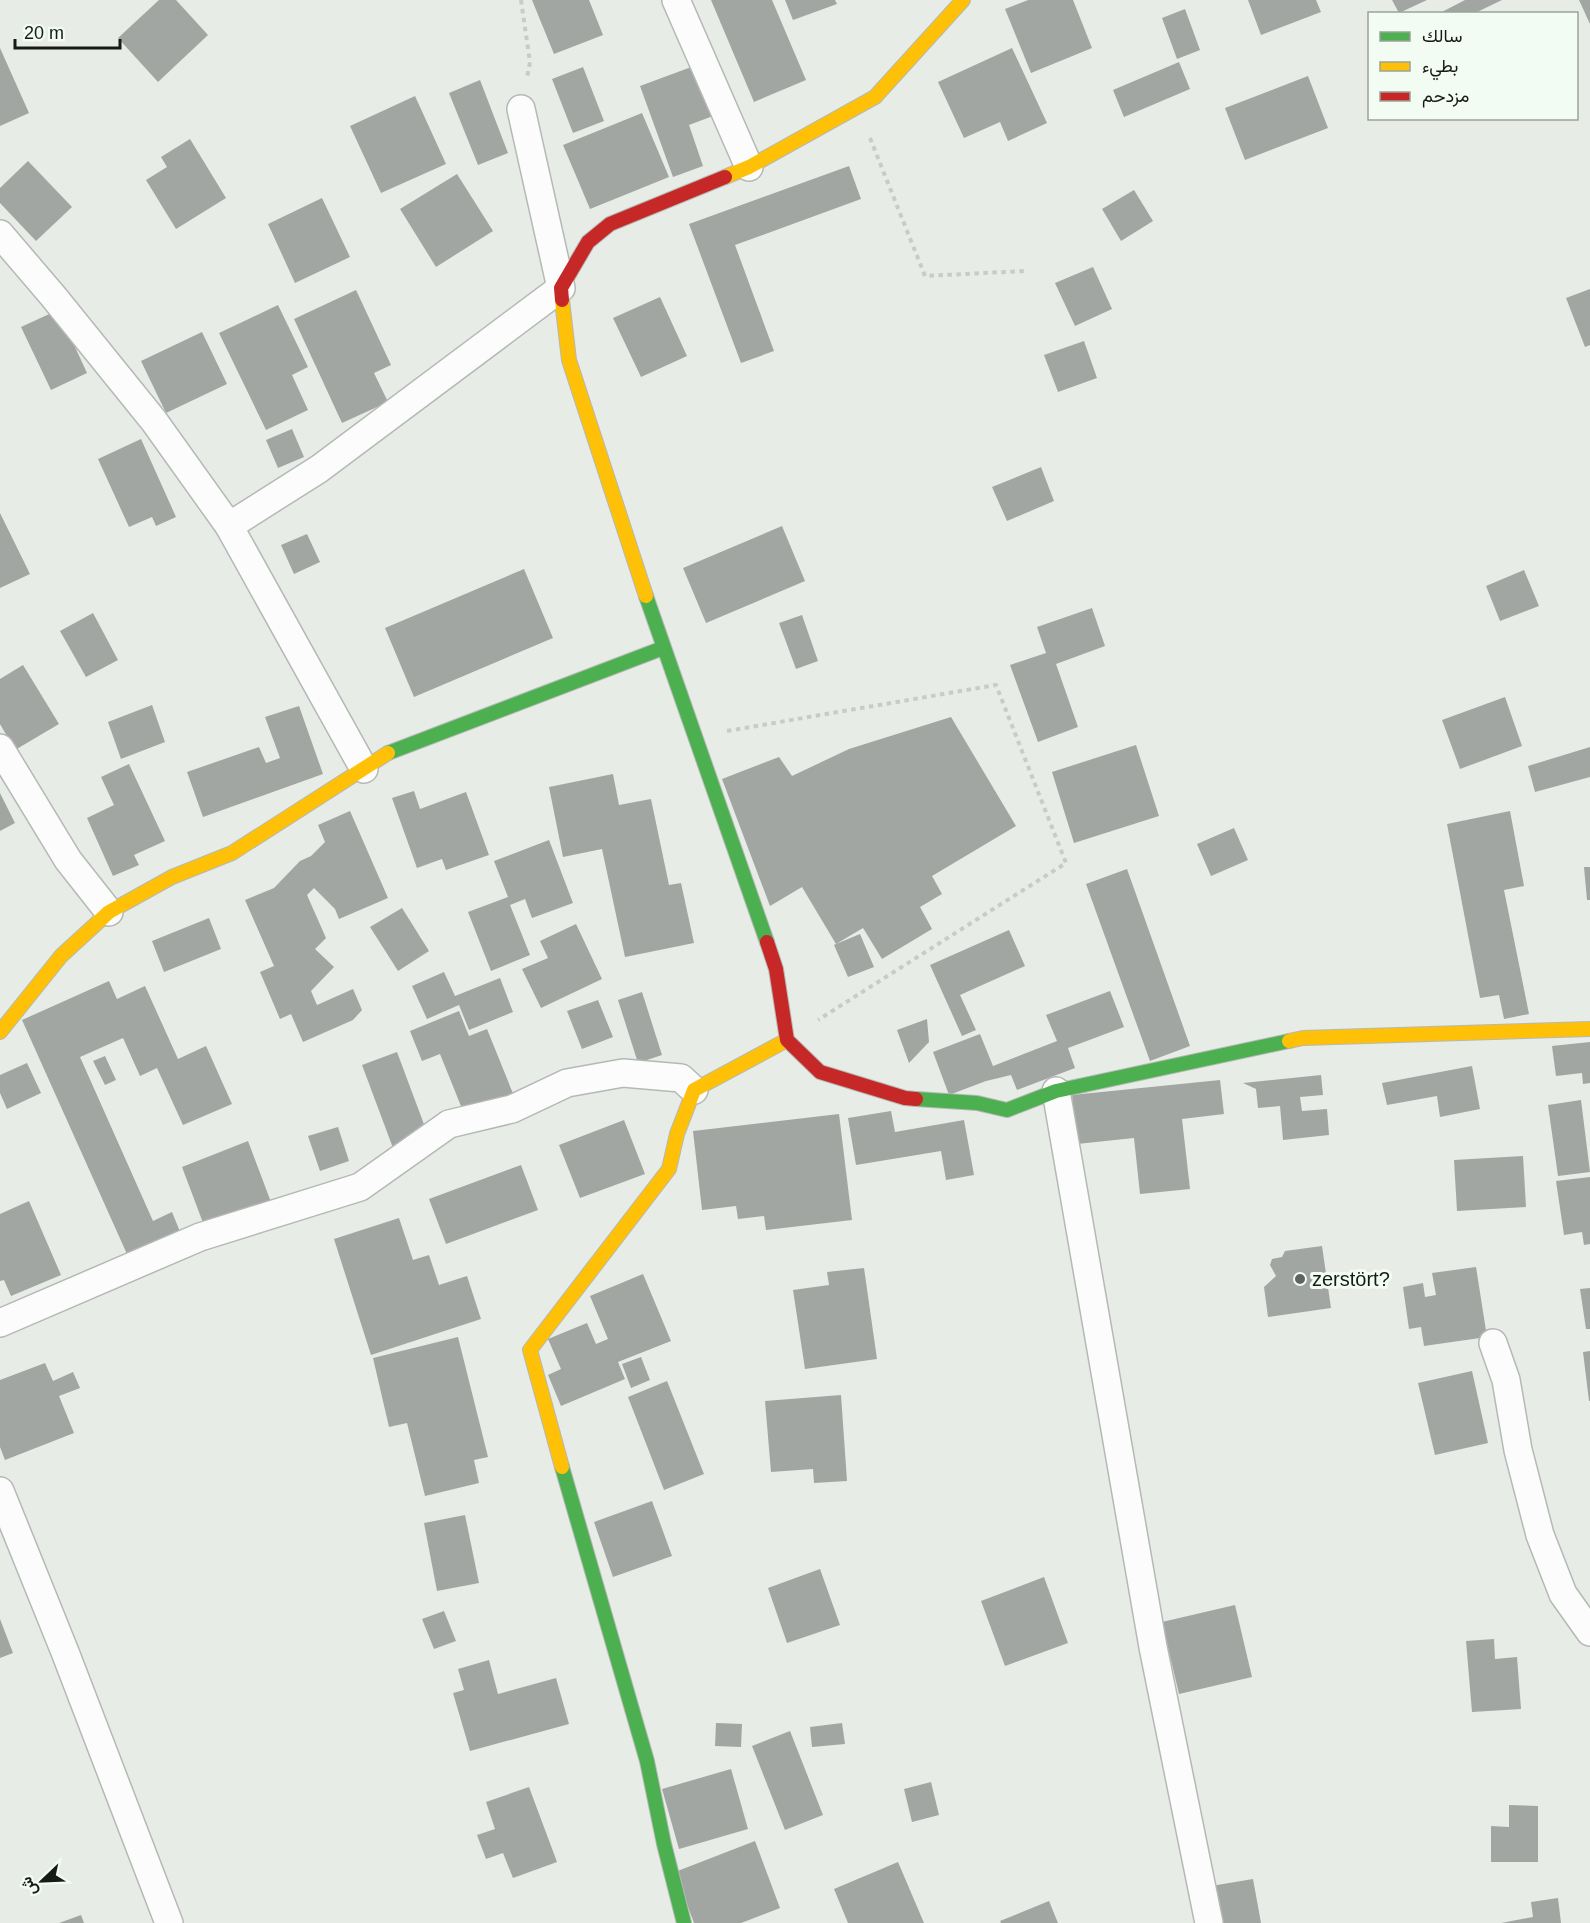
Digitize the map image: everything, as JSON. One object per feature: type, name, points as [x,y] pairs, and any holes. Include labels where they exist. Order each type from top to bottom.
[{"type":"street","points":[[676,0],[750,166]]},
{"type":"street","points":[[229,525],[319,469],[561,288],[588,242],[610,224],[750,166],[874,97],[963,0]]},
{"type":"street","points":[[521,109],[561,288],[569,360],[663,648],[776,969],[787,1040],[820,1072],[905,1098],[977,1102],[1007,1110],[1056,1091],[1303,1038],[1590,1029]]},
{"type":"street","points":[[0,234],[154,421],[229,525],[364,769]]},
{"type":"street","points":[[0,1032],[61,956],[109,912],[172,877],[232,853],[391,751],[663,648]]},
{"type":"street","points":[[0,748],[68,860],[109,912]]},
{"type":"street","points":[[684,1923],[646,1761],[530,1350],[669,1169],[677,1134],[694,1090],[787,1040]]},
{"type":"street","points":[[0,1323],[200,1237],[360,1187],[449,1124],[512,1109],[567,1083],[623,1073],[681,1078],[694,1090]]},
{"type":"street","points":[[1056,1091],[1153,1647],[1209,1923]]},
{"type":"street","points":[[1493,1343],[1506,1380],[1518,1450],[1540,1535],[1563,1594],[1590,1632]]},
{"type":"street","points":[[0,1491],[73,1672],[169,1923]]},
{"type":"path","points":[[521,0],[530,62],[521,109]]},
{"type":"path","points":[[858,107],[925,276],[1024,271]]},
{"type":"path","points":[[694,736],[996,685],[1065,863],[787,1040]]},
{"type":"building","points":[[159,0],[176,0],[208,35],[158,82],[118,38]]},
{"type":"building","points":[[532,0],[589,0],[603,35],[554,54]]},
{"type":"building","points":[[711,0],[772,0],[806,80],[754,102]]},
{"type":"building","points":[[785,0],[835,0],[837,4],[793,20]]},
{"type":"building","points":[[1028,0],[1073,0],[1092,48],[1031,73],[1005,9]]},
{"type":"building","points":[[1248,0],[1316,0],[1321,12],[1261,35]]},
{"type":"building","points":[[1392,0],[1427,0],[1401,12],[1398,12]]},
{"type":"building","points":[[1465,0],[1502,0],[1477,12],[1442,12]]},
{"type":"building","points":[[1579,0],[1590,0],[1590,24]]},
{"type":"building","points":[[1185,9],[1200,50],[1177,59],[1162,18]]},
{"type":"building","points":[[0,48],[29,113],[0,126]]},
{"type":"building","points":[[1012,48],[1047,123],[1008,141],[1000,122],[964,138],[938,82]]},
{"type":"building","points":[[1179,62],[1190,89],[1124,117],[1113,90]]},
{"type":"building","points":[[694,66],[713,116],[689,125],[703,166],[673,177],[640,86]]},
{"type":"building","points":[[583,67],[604,121],[573,133],[552,79]]},
{"type":"building","points":[[1308,76],[1328,128],[1245,160],[1225,108]]},
{"type":"building","points":[[480,80],[508,153],[478,165],[449,93]]},
{"type":"building","points":[[415,96],[446,164],[381,193],[350,126]]},
{"type":"building","points":[[642,113],[669,177],[590,209],[563,145]]},
{"type":"building","points":[[190,139],[226,198],[176,229],[146,180],[167,167],[161,157]]},
{"type":"building","points":[[28,161],[72,207],[36,241],[0,203],[0,188]]},
{"type":"building","points":[[849,166],[861,199],[735,245],[774,351],[741,363],[689,224]]},
{"type":"building","points":[[457,174],[493,231],[436,267],[400,209]]},
{"type":"building","points":[[1134,190],[1153,221],[1121,241],[1102,209]]},
{"type":"building","points":[[322,198],[350,257],[295,283],[268,224]]},
{"type":"building","points":[[1093,267],[1112,309],[1075,326],[1055,283]]},
{"type":"building","points":[[1590,289],[1590,345],[1585,347],[1566,298]]},
{"type":"building","points":[[356,290],[391,365],[374,373],[388,402],[342,423],[294,319]]},
{"type":"building","points":[[660,297],[687,356],[641,377],[613,318]]},
{"type":"building","points":[[278,305],[308,367],[292,375],[308,410],[266,430],[219,333]]},
{"type":"building","points":[[58,310],[87,373],[51,390],[21,327]]},
{"type":"building","points":[[202,332],[227,384],[166,413],[141,361]]},
{"type":"building","points":[[1084,341],[1097,378],[1058,392],[1044,355]]},
{"type":"building","points":[[292,429],[304,457],[278,468],[266,440]]},
{"type":"building","points":[[141,439],[176,517],[156,526],[152,517],[129,527],[98,459]]},
{"type":"building","points":[[1041,467],[1054,501],[1007,521],[992,487]]},
{"type":"building","points":[[0,513],[30,574],[0,588]]},
{"type":"building","points":[[782,526],[805,581],[706,623],[683,568]]},
{"type":"building","points":[[307,534],[320,562],[294,574],[281,545]]},
{"type":"building","points":[[524,569],[553,638],[414,697],[385,628]]},
{"type":"building","points":[[1524,570],[1539,606],[1500,621],[1486,586]]},
{"type":"building","points":[[1092,608],[1105,646],[1056,664],[1078,727],[1038,742],[1010,665],[1046,653],[1037,627]]},
{"type":"building","points":[[93,613],[118,660],[86,677],[60,631]]},
{"type":"building","points":[[802,615],[818,661],[796,669],[779,623]]},
{"type":"building","points":[[23,665],[59,724],[15,750],[0,724],[0,679]]},
{"type":"building","points":[[1505,697],[1522,746],[1460,769],[1442,720]]},
{"type":"building","points":[[152,705],[165,742],[121,759],[108,722]]},
{"type":"building","points":[[299,706],[323,774],[203,817],[187,772],[259,747],[266,763],[280,758],[265,717]]},
{"type":"building","points":[[951,717],[1016,826],[932,876],[942,894],[920,907],[932,929],[882,959],[863,928],[836,944],[802,887],[770,906],[722,779],[779,757],[792,776],[849,749]]},
{"type":"building","points":[[1136,745],[1159,816],[1074,843],[1052,772]]},
{"type":"building","points":[[1590,747],[1590,777],[1535,792],[1528,766]]},
{"type":"building","points":[[129,764],[165,841],[134,855],[139,865],[113,876],[87,818],[114,805],[101,777]]},
{"type":"building","points":[[613,774],[619,805],[651,799],[669,885],[681,883],[694,943],[625,957],[602,849],[563,857],[549,787]]},
{"type":"building","points":[[414,791],[420,809],[466,792],[489,855],[446,870],[442,859],[417,868],[392,798]]},
{"type":"building","points":[[0,793],[15,823],[0,831]]},
{"type":"building","points":[[350,811],[388,898],[339,919],[335,909],[314,888],[307,895],[326,938],[315,949],[334,967],[311,991],[317,1005],[353,989],[362,1010],[353,1020],[303,1042],[291,1014],[280,1019],[260,972],[274,966],[245,900],[274,888],[300,861],[311,856],[325,842],[318,825]]},
{"type":"building","points":[[1510,811],[1524,886],[1504,890],[1529,1014],[1504,1019],[1499,995],[1480,998],[1447,824]]},
{"type":"building","points":[[1234,828],[1248,860],[1211,876],[1197,844]]},
{"type":"building","points":[[549,840],[573,903],[532,918],[525,899],[510,905],[530,955],[491,971],[468,912],[508,897],[494,861]]},
{"type":"building","points":[[1584,867],[1590,867],[1590,900],[1587,900]]},
{"type":"building","points":[[1127,869],[1190,1046],[1150,1061],[1086,884]]},
{"type":"building","points":[[402,908],[429,951],[398,971],[370,927]]},
{"type":"building","points":[[209,918],[221,949],[164,972],[152,941]]},
{"type":"building","points":[[576,924],[602,979],[541,1008],[522,969],[548,958],[540,941]]},
{"type":"building","points":[[1009,930],[1025,966],[960,995],[976,1030],[962,1036],[930,965]]},
{"type":"building","points":[[860,934],[874,967],[848,977],[834,945]]},
{"type":"building","points":[[444,972],[455,996],[500,978],[513,1012],[469,1030],[459,1005],[427,1019],[412,986]]},
{"type":"building","points":[[109,981],[117,999],[145,986],[178,1059],[206,1046],[232,1104],[183,1125],[157,1068],[140,1076],[123,1038],[80,1057],[153,1221],[172,1212],[183,1239],[131,1263],[22,1020]]},
{"type":"building","points":[[1110,991],[1124,1027],[1068,1048],[1075,1068],[1017,1090],[1011,1075],[986,1081],[949,1095],[933,1052],[980,1034],[993,1066],[1057,1041],[1046,1015]]},
{"type":"building","points":[[642,992],[662,1055],[638,1063],[618,1000]]},
{"type":"building","points":[[598,1000],[613,1037],[582,1049],[567,1011]]},
{"type":"building","points":[[459,1011],[469,1036],[487,1029],[516,1101],[467,1121],[440,1054],[422,1061],[410,1031]]},
{"type":"building","points":[[927,1019],[929,1042],[909,1063],[897,1030]]},
{"type":"building","points":[[1590,1042],[1590,1083],[1583,1084],[1582,1073],[1556,1076],[1552,1046]]},
{"type":"building","points":[[397,1052],[431,1143],[396,1156],[362,1065]]},
{"type":"building","points":[[105,1056],[116,1080],[105,1085],[93,1061]]},
{"type":"building","points":[[27,1063],[41,1093],[7,1109],[0,1093],[0,1075]]},
{"type":"building","points":[[1472,1066],[1480,1109],[1440,1117],[1437,1096],[1387,1105],[1382,1083]]},
{"type":"building","points":[[1321,1075],[1323,1095],[1300,1097],[1302,1111],[1327,1109],[1329,1135],[1283,1140],[1280,1106],[1258,1108],[1256,1089],[1243,1083]]},
{"type":"building","points":[[1220,1080],[1224,1114],[1182,1119],[1190,1189],[1140,1194],[1134,1138],[1077,1144],[1072,1095]]},
{"type":"building","points":[[1581,1100],[1590,1172],[1558,1176],[1548,1105]]},
{"type":"building","points":[[891,1111],[895,1132],[964,1120],[974,1175],[946,1180],[941,1151],[856,1165],[848,1118]]},
{"type":"building","points":[[839,1114],[852,1220],[766,1230],[764,1216],[738,1219],[736,1206],[702,1210],[693,1131]]},
{"type":"building","points":[[624,1120],[645,1174],[580,1198],[559,1145]]},
{"type":"building","points":[[338,1127],[349,1161],[320,1171],[308,1136]]},
{"type":"building","points":[[248,1141],[274,1210],[208,1236],[182,1167]]},
{"type":"building","points":[[1523,1156],[1526,1207],[1457,1211],[1454,1160]]},
{"type":"building","points":[[521,1165],[538,1210],[446,1244],[429,1199]]},
{"type":"building","points":[[1590,1177],[1590,1244],[1584,1245],[1582,1232],[1564,1235],[1556,1181]]},
{"type":"building","points":[[29,1201],[61,1275],[11,1296],[4,1280],[0,1281],[0,1214]]},
{"type":"building","points":[[399,1218],[413,1260],[429,1255],[439,1285],[467,1276],[481,1319],[371,1355],[334,1239]]},
{"type":"building","name":"zerstört?","points":[[1322,1246],[1331,1308],[1268,1317],[1264,1287],[1276,1276],[1270,1265],[1272,1259],[1282,1257],[1285,1251]]},
{"type":"building","points":[[1476,1267],[1487,1337],[1424,1346],[1421,1327],[1409,1329],[1403,1287],[1423,1283],[1425,1297],[1436,1295],[1432,1273]]},
{"type":"building","points":[[864,1268],[877,1359],[805,1369],[793,1290],[829,1285],[827,1272]]},
{"type":"building","points":[[643,1274],[671,1341],[618,1362],[625,1379],[561,1406],[548,1375],[561,1369],[548,1339],[587,1323],[596,1344],[608,1339],[590,1296]]},
{"type":"building","points":[[1590,1288],[1590,1329],[1586,1329],[1580,1289]]},
{"type":"building","points":[[458,1337],[488,1457],[474,1460],[479,1483],[425,1496],[407,1423],[389,1427],[373,1358]]},
{"type":"building","points":[[1590,1351],[1590,1401],[1589,1401],[1583,1352]]},
{"type":"building","points":[[641,1357],[650,1380],[631,1388],[622,1364]]},
{"type":"building","points":[[45,1363],[53,1381],[73,1372],[80,1388],[59,1396],[74,1433],[5,1460],[0,1447],[0,1380]]},
{"type":"building","points":[[1472,1371],[1488,1443],[1435,1455],[1418,1383]]},
{"type":"building","points":[[667,1381],[704,1474],[664,1490],[628,1397]]},
{"type":"building","points":[[841,1395],[847,1481],[814,1483],[813,1469],[771,1472],[765,1401]]},
{"type":"building","points":[[652,1501],[672,1556],[613,1577],[594,1522]]},
{"type":"building","points":[[465,1515],[479,1583],[437,1591],[424,1523]]},
{"type":"building","points":[[820,1569],[840,1625],[787,1643],[768,1588]]},
{"type":"building","points":[[1044,1577],[1068,1643],[1005,1666],[981,1601]]},
{"type":"building","points":[[1235,1605],[1252,1677],[1179,1694],[1162,1622]]},
{"type":"building","points":[[444,1611],[456,1641],[434,1649],[422,1619]]},
{"type":"building","points":[[0,1619],[13,1653],[0,1658]]},
{"type":"building","points":[[1494,1639],[1495,1659],[1517,1657],[1521,1709],[1472,1712],[1466,1641]]},
{"type":"building","points":[[489,1660],[498,1694],[556,1678],[569,1724],[470,1751],[453,1693],[464,1690],[458,1669]]},
{"type":"building","points":[[716,1723],[742,1724],[741,1747],[715,1746]]},
{"type":"building","points":[[842,1723],[845,1744],[812,1747],[810,1727]]},
{"type":"building","points":[[790,1731],[823,1815],[785,1830],[752,1746]]},
{"type":"building","points":[[731,1769],[748,1829],[679,1849],[662,1789]]},
{"type":"building","points":[[931,1782],[939,1815],[912,1822],[904,1789]]},
{"type":"building","points":[[529,1787],[557,1862],[513,1878],[503,1853],[486,1859],[477,1835],[495,1829],[486,1802]]},
{"type":"building","points":[[1509,1805],[1538,1806],[1538,1862],[1491,1862],[1491,1826],[1509,1827]]},
{"type":"building","points":[[755,1841],[780,1908],[741,1923],[694,1923],[675,1872]]},
{"type":"building","points":[[898,1862],[924,1923],[848,1923],[834,1889]]},
{"type":"building","points":[[1253,1879],[1261,1923],[1217,1923],[1211,1886]]},
{"type":"building","points":[[1558,1898],[1561,1923],[1501,1923],[1533,1917],[1531,1902]]},
{"type":"building","points":[[1049,1901],[1058,1923],[1001,1923],[1000,1921]]},
{"type":"building","points":[[81,1915],[84,1923],[59,1923]]},
{"type":"traffic: fast","points":[[646,596],[767,942]]},
{"type":"traffic: fast","points":[[388,753],[663,648]]},
{"type":"traffic: fast","points":[[916,1099],[977,1103],[1007,1110],[1056,1091],[1289,1041]]},
{"type":"traffic: fast","points":[[562,1467],[647,1761],[664,1844],[684,1923]]},
{"type":"traffic: slow","points":[[725,177],[749,167],[875,97],[963,0]]},
{"type":"traffic: slow","points":[[562,300],[569,360],[646,596]]},
{"type":"traffic: slow","points":[[0,1032],[61,956],[109,912],[172,877],[232,853],[388,753]]},
{"type":"traffic: slow","points":[[1289,1041],[1303,1038],[1590,1029]]},
{"type":"traffic: slow","points":[[562,1467],[530,1350],[669,1169],[677,1134],[694,1090],[787,1040]]},
{"type":"traffic: jam","points":[[562,300],[561,288],[588,242],[610,224],[725,177]]},
{"type":"traffic: jam","points":[[767,942],[776,969],[787,1040],[820,1072],[905,1098],[916,1099]]},
{"type":"place","name":"zerstört?","points":[[1300,1279]]}]
